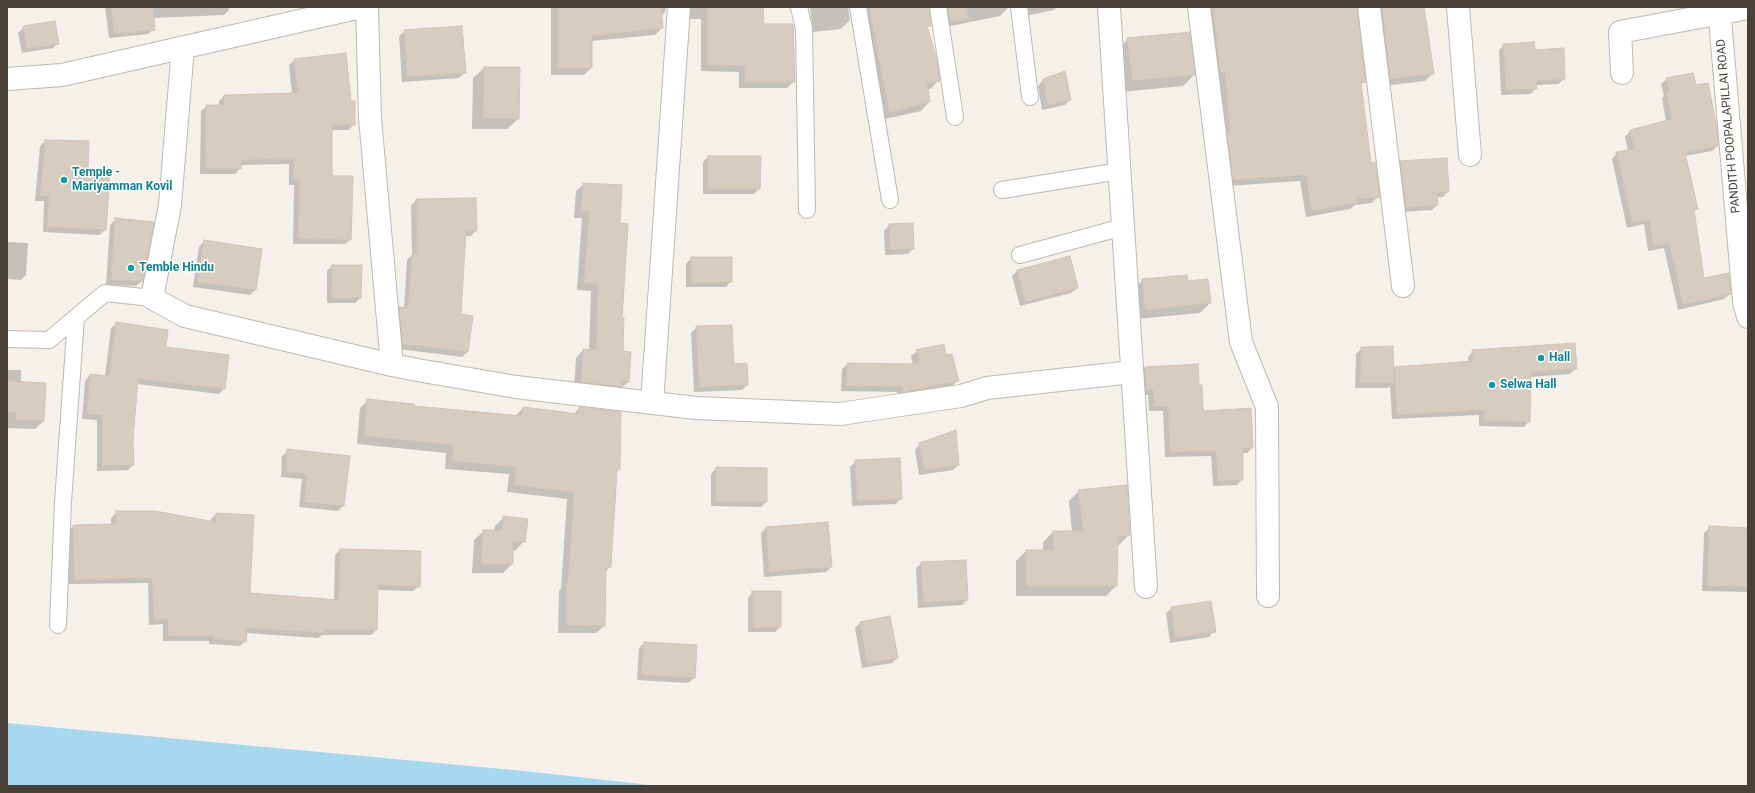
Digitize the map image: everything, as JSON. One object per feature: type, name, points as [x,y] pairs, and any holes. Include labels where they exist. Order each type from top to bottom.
[{"type":"street","points":[[7,79],[62,75],[361,7]]},
{"type":"street","points":[[367,7],[370,118],[392,365]]},
{"type":"street","points":[[652,403],[679,7]]},
{"type":"street","points":[[1109,7],[1146,587]]},
{"type":"street","points":[[1199,7],[1241,342],[1267,407],[1268,596]]},
{"type":"street","points":[[1369,7],[1402,286]]},
{"type":"street","points":[[1458,7],[1470,155]]},
{"type":"street","points":[[1622,73],[1620,32],[1719,10],[1748,8]]},
{"type":"street","name":"PANDITH POOPALAPILLAI ROAD","points":[[1719,10],[1744,302],[1748,317]]},
{"type":"street","points":[[183,47],[170,205],[152,298],[185,316],[392,365],[516,387],[696,408],[840,414],[961,396],[988,388],[1132,372]]},
{"type":"lane","points":[[799,7],[804,29],[807,210]]},
{"type":"lane","points":[[858,7],[890,200]]},
{"type":"lane","points":[[938,7],[955,117]]},
{"type":"lane","points":[[1019,7],[1030,97]]},
{"type":"lane","points":[[1002,190],[1120,171]]},
{"type":"lane","points":[[1020,255],[1123,227]]},
{"type":"lane","points":[[7,339],[49,340],[105,293],[152,298]]},
{"type":"lane","points":[[58,625],[63,502],[76,317]]},
{"type":"water","points":[[7,723],[524,771],[659,786],[7,786]]},
{"type":"building","points":[[111,7],[153,7],[155,30],[114,34]]},
{"type":"building","points":[[558,7],[661,7],[663,28],[592,36],[592,68],[558,68]]},
{"type":"building","points":[[707,7],[763,7],[764,24],[793,24],[795,82],[745,82],[745,66],[707,65]]},
{"type":"building","points":[[869,7],[929,7],[931,26],[927,26],[936,56],[940,81],[927,84],[930,102],[889,113]]},
{"type":"building","points":[[948,7],[967,7],[969,19],[950,22]]},
{"type":"building","points":[[1213,7],[1357,7],[1366,82],[1361,83],[1371,163],[1375,162],[1380,197],[1357,199],[1358,203],[1312,211],[1306,175],[1233,180],[1227,133],[1230,133],[1225,73],[1220,73]]},
{"type":"building","points":[[1382,7],[1424,7],[1434,74],[1390,79]]},
{"type":"building","points":[[55,21],[59,44],[27,49],[23,26]]},
{"type":"building","points":[[462,26],[466,73],[407,77],[404,30]]},
{"type":"building","points":[[1190,32],[1195,75],[1132,81],[1127,38]]},
{"type":"building","points":[[1534,42],[1535,50],[1564,48],[1565,79],[1536,81],[1537,89],[1506,90],[1503,44]]},
{"type":"building","points":[[346,53],[351,101],[355,101],[355,125],[332,125],[332,176],[353,176],[351,240],[298,239],[299,180],[293,180],[294,159],[242,160],[241,169],[205,169],[206,105],[224,105],[224,95],[298,93],[294,59]]},
{"type":"building","points":[[484,67],[520,67],[519,119],[483,118]]},
{"type":"building","points":[[1065,71],[1071,100],[1047,105],[1043,79]]},
{"type":"building","points":[[1693,73],[1696,85],[1708,83],[1717,128],[1718,146],[1685,153],[1698,209],[1694,210],[1704,278],[1729,273],[1731,294],[1683,305],[1669,244],[1653,246],[1649,220],[1632,223],[1616,152],[1634,149],[1630,130],[1672,119],[1666,92],[1669,91],[1666,78]]},
{"type":"building","name":"Temple - Mariyamman Kovil","points":[[45,140],[89,141],[88,170],[110,172],[106,230],[47,227],[49,196],[40,196]]},
{"type":"building","points":[[708,156],[761,156],[760,189],[708,189]]},
{"type":"building","points":[[1447,158],[1449,192],[1437,193],[1438,205],[1406,208],[1400,161]]},
{"type":"building","points":[[583,183],[622,185],[620,223],[628,224],[622,318],[624,318],[623,351],[631,352],[629,382],[622,382],[622,387],[581,382],[583,349],[596,350],[598,284],[584,283],[589,211],[581,211]]},
{"type":"building","points":[[476,198],[477,231],[466,231],[461,314],[473,316],[468,352],[403,344],[399,307],[408,308],[412,254],[417,254],[416,199]]},
{"type":"building","points":[[115,218],[154,222],[143,281],[111,280]]},
{"type":"building","points":[[913,223],[914,249],[890,250],[889,224]]},
{"type":"building","points":[[204,240],[262,249],[256,290],[197,282]]},
{"type":"building","points":[[1070,256],[1078,288],[1025,302],[1017,270]]},
{"type":"building","points":[[691,257],[732,257],[732,282],[691,282]]},
{"type":"building","points":[[332,265],[362,265],[361,298],[331,298]]},
{"type":"building","points":[[1187,275],[1188,281],[1208,279],[1211,303],[1145,310],[1142,279]]},
{"type":"building","points":[[116,322],[168,330],[166,347],[229,355],[225,389],[138,379],[133,439],[134,465],[102,466],[102,415],[87,414],[90,374],[109,376]]},
{"type":"building","points":[[732,325],[734,364],[747,363],[748,385],[699,387],[696,326]]},
{"type":"building","points":[[1575,343],[1577,369],[1531,372],[1530,422],[1484,421],[1484,410],[1397,415],[1394,367],[1473,361],[1472,350]]},
{"type":"building","points":[[944,344],[946,355],[952,354],[959,381],[903,392],[902,387],[846,386],[847,363],[920,364],[916,350]]},
{"type":"building","points":[[1393,346],[1394,383],[1360,383],[1361,347]]},
{"type":"building","points":[[1198,364],[1199,385],[1202,385],[1203,411],[1251,408],[1253,448],[1243,449],[1243,480],[1218,481],[1216,451],[1170,452],[1168,406],[1154,407],[1153,390],[1146,390],[1145,367]]},
{"type":"building","points":[[7,381],[46,383],[44,421],[15,420],[16,412],[7,412]]},
{"type":"building","points":[[367,399],[414,404],[414,406],[522,416],[523,407],[579,414],[579,407],[621,412],[620,470],[617,470],[611,567],[606,567],[605,626],[566,625],[566,582],[568,582],[574,492],[514,485],[516,467],[452,461],[453,445],[364,436]]},
{"type":"building","points":[[956,430],[959,465],[924,470],[919,443]]},
{"type":"building","points":[[287,449],[350,456],[344,506],[304,502],[307,474],[286,472]]},
{"type":"building","points":[[900,458],[902,499],[857,501],[855,460]]},
{"type":"building","points":[[716,467],[767,468],[767,502],[716,502]]},
{"type":"building","points":[[1127,485],[1130,535],[1118,537],[1117,586],[1026,586],[1026,550],[1053,550],[1053,531],[1083,531],[1078,490]]},
{"type":"building","points":[[116,511],[155,511],[215,522],[216,513],[254,515],[250,593],[338,600],[340,549],[421,551],[420,587],[378,585],[377,630],[325,630],[325,633],[247,628],[246,642],[214,639],[214,636],[168,636],[168,619],[154,620],[152,578],[74,580],[73,525],[116,524]]},
{"type":"building","points":[[503,516],[528,519],[525,542],[513,541],[513,564],[481,564],[483,530],[502,530]]},
{"type":"building","points":[[828,522],[832,567],[769,572],[766,527]]},
{"type":"building","points":[[1709,526],[1748,528],[1748,587],[1707,586]]},
{"type":"building","points":[[966,560],[968,600],[923,603],[921,562]]},
{"type":"building","points":[[752,591],[781,591],[781,627],[753,628]]},
{"type":"building","points":[[1211,601],[1216,632],[1175,638],[1171,607]]},
{"type":"building","points":[[890,616],[898,658],[867,664],[860,622]]},
{"type":"building","points":[[644,642],[697,645],[695,678],[641,675]]},
{"type":"place","name":"Temple - Mariyamman Kovil","points":[[64,180]]},
{"type":"place","name":"Temble Hindu","points":[[131,268]]},
{"type":"place","name":"Hall","points":[[1541,358]]},
{"type":"place","name":"Selwa Hall","points":[[1492,385]]}]
